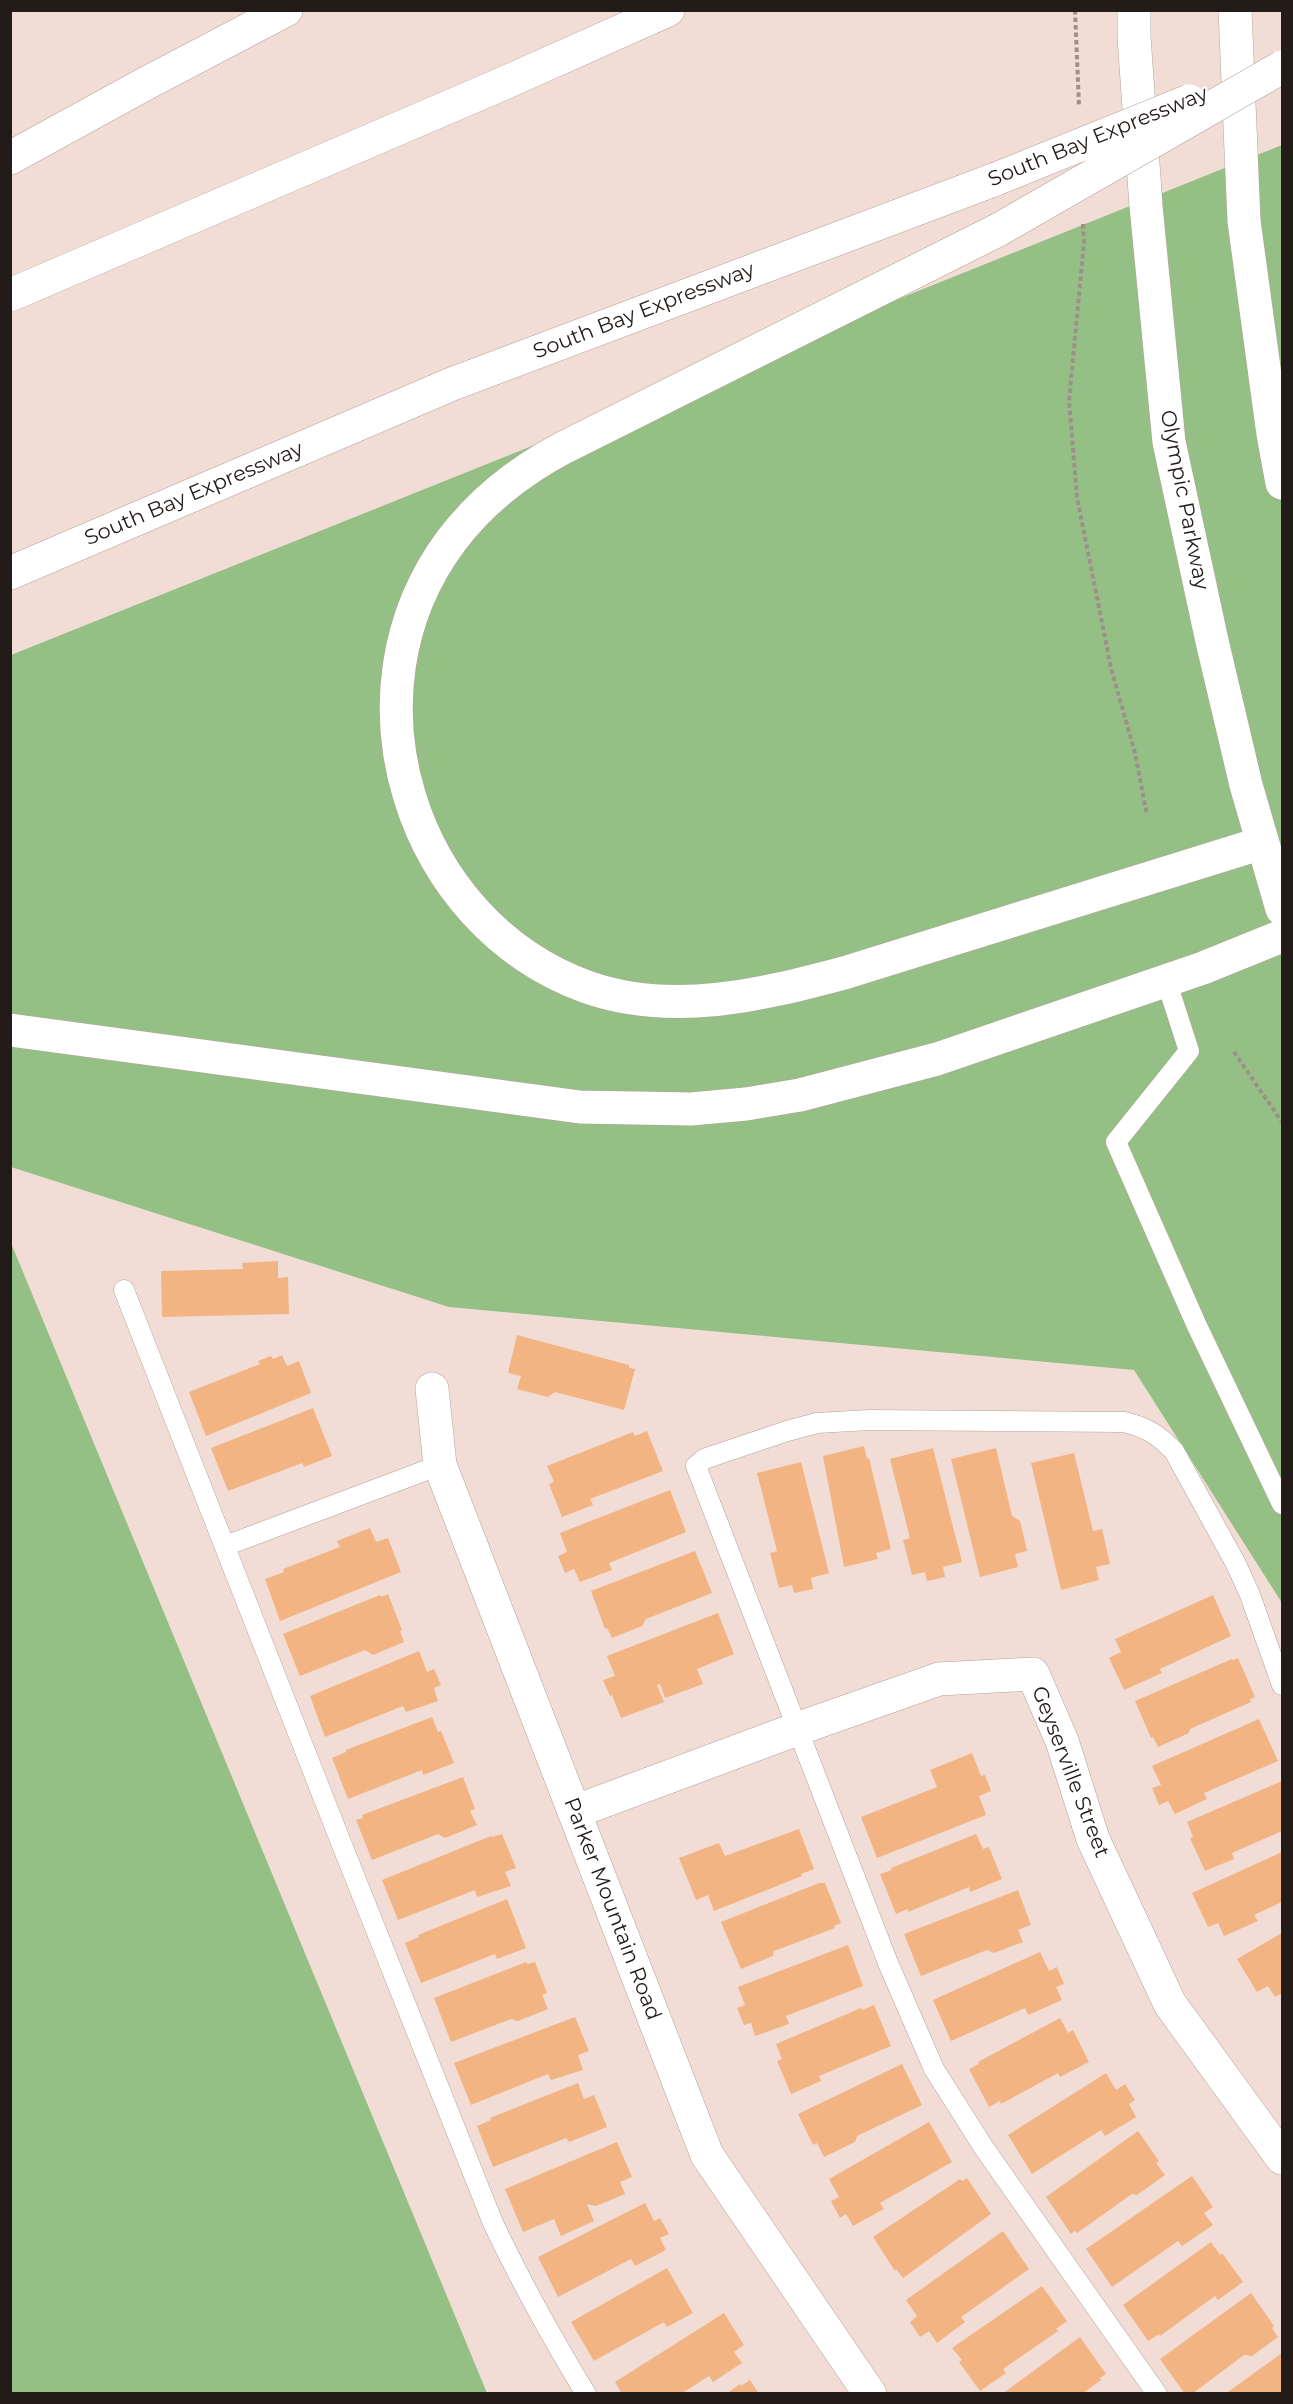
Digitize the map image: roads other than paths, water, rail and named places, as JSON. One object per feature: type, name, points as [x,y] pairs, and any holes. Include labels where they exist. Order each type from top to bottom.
[{"type":"main road","points":[[10,158],[286,10]]},
{"type":"main road","points":[[10,295],[491,89],[668,10]]},
{"type":"main road","name":"Olympic Parkway","points":[[1134,10],[1146,206],[1169,442],[1245,785],[1282,909]]},
{"type":"main road","points":[[1235,10],[1244,221],[1273,434],[1282,483]]},
{"type":"main road","points":[[1262,843],[794,987],[703,1002],[626,997],[588,987],[557,973],[527,956],[476,914],[435,860],[420,829],[405,785],[396,720],[397,682],[403,645],[430,575],[449,543],[472,514],[500,488],[530,466],[563,448],[998,230],[1282,65]]},
{"type":"main road","name":"South Bay Expressway","points":[[10,573],[452,384],[996,179],[1282,65]]},
{"type":"main road","points":[[10,1030],[569,1106],[635,1110],[691,1109],[768,1100],[854,1083],[937,1059],[1167,980],[1282,936]]},
{"type":"main road","name":"Parker Mountain Road","points":[[432,1389],[440,1465],[707,2155],[870,2394]]},
{"type":"main road","name":"Geyserville Street","points":[[574,1812],[939,1679],[1033,1674],[1062,1742],[1093,1839],[1170,2004],[1282,2158]]},
{"type":"lane","points":[[1167,980],[1189,1051],[1116,1142],[1197,1326],[1282,1504]]},
{"type":"lane","points":[[124,1290],[342,1845],[494,2223],[519,2278],[586,2394]]},
{"type":"lane","points":[[1157,2394],[984,2148],[934,2069],[888,1963],[696,1467],[704,1459],[817,1423],[869,1420],[1124,1422],[1147,1428],[1161,1437],[1174,1451],[1236,1564],[1250,1595],[1282,1685]]},
{"type":"lane","points":[[225,1546],[440,1465]]}]
